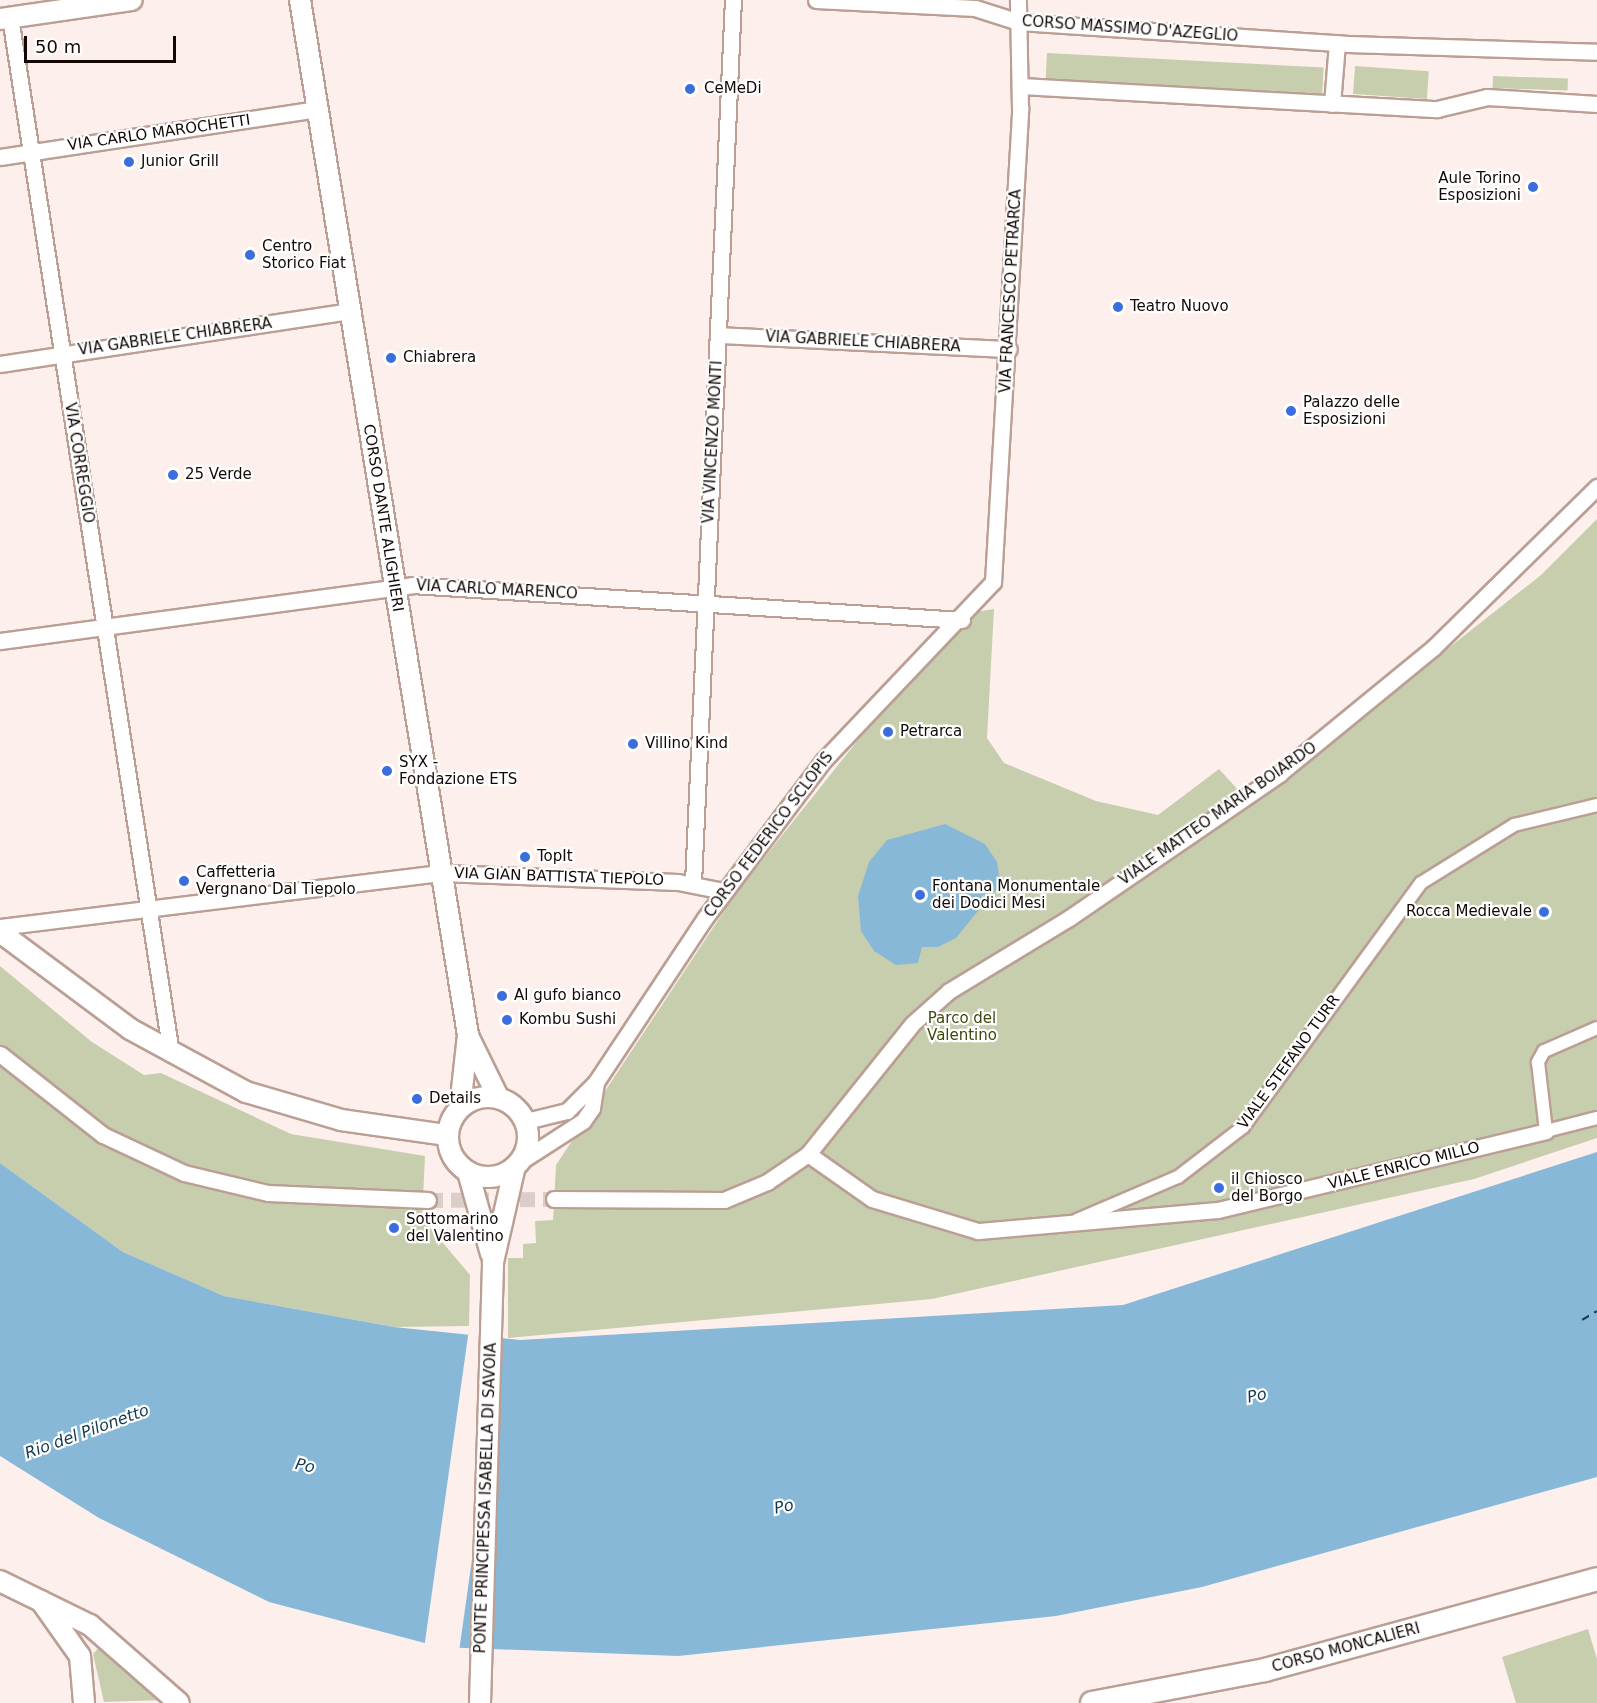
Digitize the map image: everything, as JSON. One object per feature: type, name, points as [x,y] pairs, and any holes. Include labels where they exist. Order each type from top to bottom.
[{"type":"main road","name":"CORSO MONCALIERI","points":[[1092,1703],[1265,1670],[1597,1579]]},
{"type":"street","points":[[5,18],[132,0]]},
{"type":"street","name":"CORSO DANTE ALIGHIERI","points":[[300,0],[468,1035],[460,1107]]},
{"type":"street","name":"VIA VINCENZO MONTI","points":[[693,883],[733,0]]},
{"type":"street","name":"CORSO MASSIMO D'AZEGLIO","points":[[816,0],[975,8],[1019,22],[1337,43],[1597,52]]},
{"type":"street","name":"VIA FRANCESCO PETRARCA","points":[[993,582],[1008,349],[1021,86],[1018,0]]},
{"type":"street","name":"VIA CORREGGIO","points":[[5,18],[31,152],[171,1054]]},
{"type":"street","points":[[1332,104],[1337,43]]},
{"type":"street","points":[[1021,86],[1437,109],[1487,97],[1597,104]]},
{"type":"street","name":"VIA CARLO MAROCHETTI","points":[[0,156],[318,109]]},
{"type":"street","name":"VIA GABRIELE CHIABRERA","points":[[0,364],[350,311]]},
{"type":"street","name":"VIA GABRIELE CHIABRERA","points":[[718,335],[1008,349]]},
{"type":"street","name":"VIALE MATTEO MARIA BOIARDO","points":[[554,1199],[724,1200],[767,1182],[808,1154],[912,1024],[948,991],[1069,918],[1279,774],[1433,648],[1597,487]]},
{"type":"street","name":"CORSO FEDERICO SCLOPIS","points":[[525,1121],[567,1110],[596,1082],[724,891],[823,761],[962,620],[993,582]]},
{"type":"street","name":"VIA CARLO MARENCO","points":[[0,641],[394,586],[962,620]]},
{"type":"street","name":"VIALE STEFANO TURR","points":[[808,1154],[872,1199],[978,1231],[1068,1224],[1178,1177],[1243,1127],[1421,883],[1514,825],[1597,805]]},
{"type":"street","name":"VIA GIAN BATTISTA TIEPOLO","points":[[0,927],[441,873],[693,883],[724,891]]},
{"type":"street","points":[[0,932],[90,1001],[171,1054],[294,1108],[380,1127],[447,1135]]},
{"type":"street","points":[[1546,1131],[1538,1062],[1544,1051],[1597,1028]]},
{"type":"street","name":"CORSO DANTE ALIGHIERI","points":[[468,1035],[498,1097]]},
{"type":"street","points":[[0,1054],[103,1135],[184,1173],[268,1193],[428,1200]]},
{"type":"street","name":"CORSO FEDERICO SCLOPIS","points":[[517,1166],[583,1122],[592,1108],[596,1082]]},
{"type":"street","points":[[493,1262],[517,1166],[528,1141],[525,1121],[498,1097],[477,1097],[460,1107],[447,1135],[456,1163],[468,1172],[496,1177],[517,1166]]},
{"type":"street","name":"VIALE ENRICO MILLO","points":[[1068,1224],[1232,1208],[1597,1118]]},
{"type":"street","points":[[468,1172],[493,1262]]},
{"type":"street","name":"PONTE PRINCIPESSA ISABELLA DI SAVOIA","points":[[480,1703],[493,1262]]},
{"type":"street","points":[[0,1581],[39,1598],[90,1625],[179,1703]]},
{"type":"street","points":[[39,1598],[80,1656],[84,1703]]},
{"type":"green space","points":[[1047,53],[1324,67],[1322,93],[1046,79]]},
{"type":"green space","points":[[1355,66],[1429,71],[1427,99],[1353,94]]},
{"type":"green space","points":[[1493,76],[1568,79],[1568,91],[1493,88]]},
{"type":"green space","name":"Parco del Valentino","points":[[1597,519],[1597,1138],[1474,1179],[932,1299],[508,1338],[508,1258],[523,1258],[523,1244],[536,1243],[535,1221],[553,1220],[556,1165],[736,893],[866,730],[975,612],[994,609],[987,738],[1004,763],[1096,801],[1158,815],[1219,769],[1251,804],[1541,575]]},
{"type":"green space","points":[[0,966],[92,1042],[144,1075],[161,1073],[291,1134],[425,1156],[422,1218],[470,1275],[469,1326],[394,1327],[224,1296],[123,1252],[0,1163]]},
{"type":"green space","points":[[1588,1629],[1597,1659],[1597,1703],[1516,1703],[1502,1657]]},
{"type":"green space","points":[[100,1646],[165,1700],[104,1702],[93,1654]]},
{"type":"water","name":"Fontana Monumentale dei Dodici Mesi","points":[[945,824],[985,844],[997,862],[1000,883],[993,895],[982,895],[978,911],[956,938],[938,947],[922,947],[918,963],[896,965],[874,951],[861,931],[858,896],[869,862],[887,840]]},
{"type":"water","points":[[1597,1152],[1597,1477],[1202,1587],[1056,1616],[678,1656],[440,1647],[269,1602],[99,1518],[0,1456],[0,1163],[123,1252],[224,1296],[394,1327],[520,1340],[1123,1305]]},
{"type":"pier","points":[[469,1329],[504,1334],[459,1653],[424,1648]]},
{"type":"ferry route","points":[[1582,1320],[1597,1311]]},
{"type":"tunnel","points":[[428,1200],[554,1199]]},
{"type":"place","name":"CeMeDi","points":[[690,89]]},
{"type":"place","name":"Junior Grill","points":[[129,162]]},
{"type":"place","name":"Aule Torino Esposizioni","points":[[1533,187]]},
{"type":"place","name":"Centro Storico Fiat","points":[[250,255]]},
{"type":"place","name":"Teatro Nuovo","points":[[1118,307]]},
{"type":"place","name":"Chiabrera","points":[[391,358]]},
{"type":"place","name":"Palazzo delle Esposizioni","points":[[1291,411]]},
{"type":"place","name":"25 Verde","points":[[173,475]]},
{"type":"place","name":"Petrarca","points":[[888,732]]},
{"type":"place","name":"Villino Kind","points":[[633,744]]},
{"type":"place","name":"SYX - Fondazione ETS","points":[[387,771]]},
{"type":"place","name":"TopIt","points":[[525,857]]},
{"type":"place","name":"Caffetteria Vergnano Dal Tiepolo","points":[[184,881]]},
{"type":"place","name":"Fontana Monumentale dei Dodici Mesi","points":[[920,895]]},
{"type":"place","name":"Rocca Medievale","points":[[1544,912]]},
{"type":"place","name":"Al gufo bianco","points":[[502,996]]},
{"type":"place","name":"Kombu Sushi","points":[[507,1020]]},
{"type":"place","name":"Details","points":[[417,1099]]},
{"type":"place","name":"il Chiosco del Borgo","points":[[1219,1188]]},
{"type":"place","name":"Sottomarino del Valentino","points":[[394,1228]]},
{"type":"water label","name":"Po","points":[[1257,1396]]},
{"type":"water label","name":"Rio del Pilonetto","points":[[87,1432]]},
{"type":"water label","name":"Po","points":[[305,1466]]},
{"type":"water label","name":"Po","points":[[784,1507]]}]
